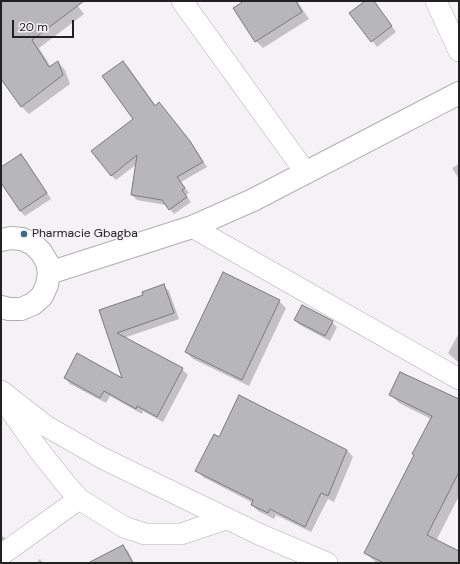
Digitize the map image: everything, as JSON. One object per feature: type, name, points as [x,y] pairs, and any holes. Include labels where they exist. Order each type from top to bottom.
[{"type":"street","points":[[182,1],[306,173]]},
{"type":"street","points":[[436,1],[459,51]]},
{"type":"street","points":[[49,273],[192,227],[253,200],[459,93]]},
{"type":"street","points":[[192,227],[459,379]]},
{"type":"street","points":[[1,240],[10,238],[33,244],[41,252],[47,262],[49,273],[47,285],[42,296],[33,304],[21,309],[1,307]]},
{"type":"street","points":[[1,391],[46,426],[102,458],[261,535],[327,563]]},
{"type":"street","points":[[1,396],[38,449],[80,499],[124,527],[145,534],[181,534],[226,518]]},
{"type":"street","points":[[1,555],[80,499]]},
{"type":"building","points":[[1,1],[84,1],[32,40],[49,67],[58,61],[63,75],[21,107],[1,79]]},
{"type":"building","points":[[244,1],[296,1],[302,12],[255,42],[233,8]]},
{"type":"building","points":[[365,1],[374,1],[392,26],[371,42],[349,13]]},
{"type":"building","points":[[123,61],[155,106],[159,102],[190,141],[203,162],[177,177],[185,188],[182,190],[187,197],[169,210],[162,200],[131,195],[137,155],[111,176],[91,151],[133,119],[102,76]]},
{"type":"building","points":[[21,154],[47,193],[20,211],[1,183],[1,167]]},
{"type":"building","points":[[223,272],[280,300],[242,380],[185,352]]},
{"type":"building","points":[[164,284],[174,313],[117,333],[183,368],[157,417],[137,406],[136,409],[104,391],[100,398],[64,378],[77,353],[122,378],[99,310],[143,295],[142,292]]},
{"type":"building","points":[[302,305],[333,321],[325,336],[294,320]]},
{"type":"building","points":[[400,372],[459,399],[459,472],[427,535],[459,551],[459,563],[384,563],[364,553],[414,455],[412,454],[432,416],[389,395]]},
{"type":"building","points":[[239,395],[347,450],[328,496],[321,493],[305,527],[270,509],[268,513],[251,505],[253,500],[195,471],[214,434],[219,437]]},
{"type":"building","points":[[123,545],[133,563],[88,563]]},
{"type":"place","name":"Pharmacie Gbagba","points":[[24,234]]}]
